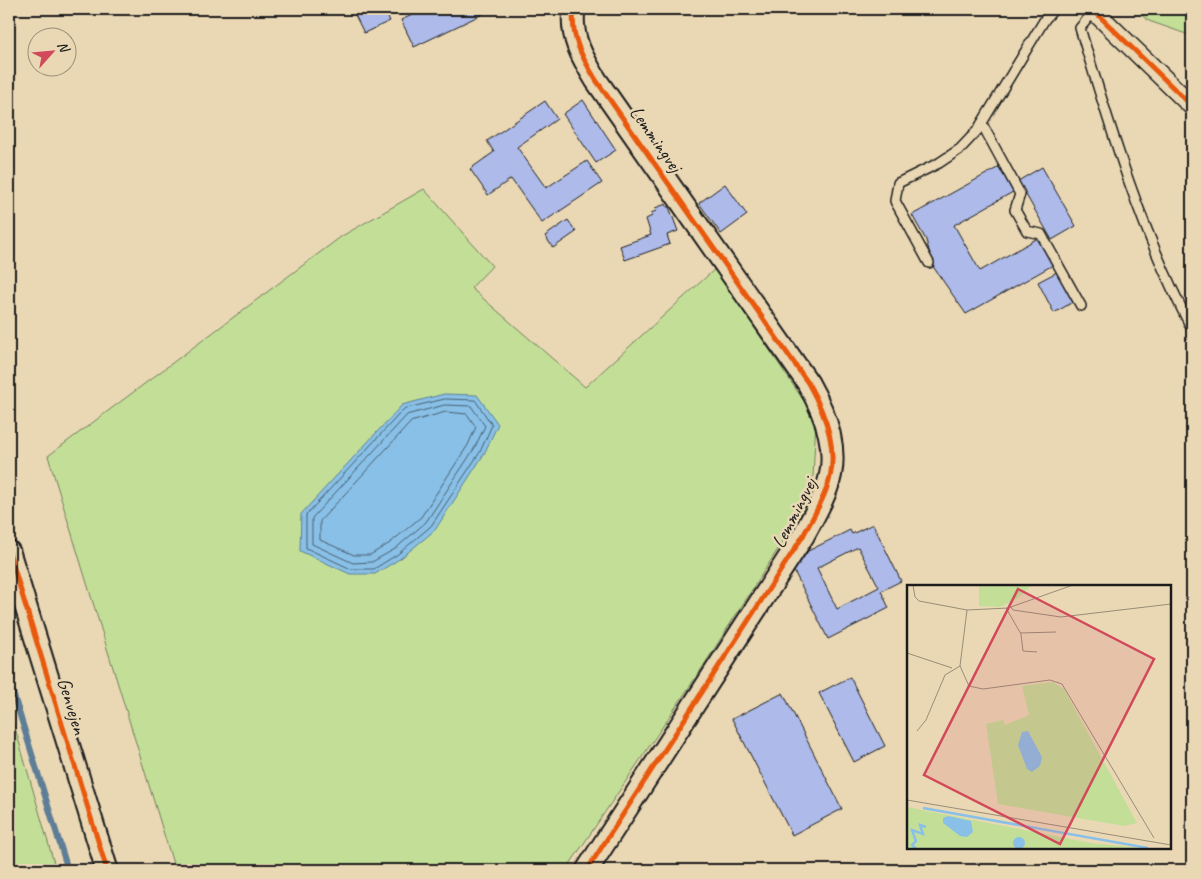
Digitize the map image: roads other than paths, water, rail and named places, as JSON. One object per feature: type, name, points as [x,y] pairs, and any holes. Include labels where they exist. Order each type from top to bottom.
[{"type":"street","name":"Lemmingvej","points":[[574,9],[574,33],[579,52],[596,80],[808,382],[826,420],[832,456],[831,473],[827,489],[803,536],[587,870]]},
{"type":"street","points":[[1093,10],[1192,106]]},
{"type":"street","name":"Genvejen","points":[[9,552],[107,870]]},
{"type":"lane","points":[[928,263],[895,202],[898,183],[939,163],[960,148],[977,131],[1045,18],[1054,9]]},
{"type":"lane","points":[[1093,10],[1080,28],[1117,151],[1171,289],[1192,329]]},
{"type":"lane","points":[[982,124],[1020,194],[1015,210],[1019,218],[1027,231],[1041,234],[1081,306]]},
{"type":"water","points":[[444,394],[477,395],[498,424],[484,454],[435,530],[401,558],[375,574],[350,574],[300,551],[301,514],[402,405]]},
{"type":"waterway","points":[[9,680],[68,870]]}]
